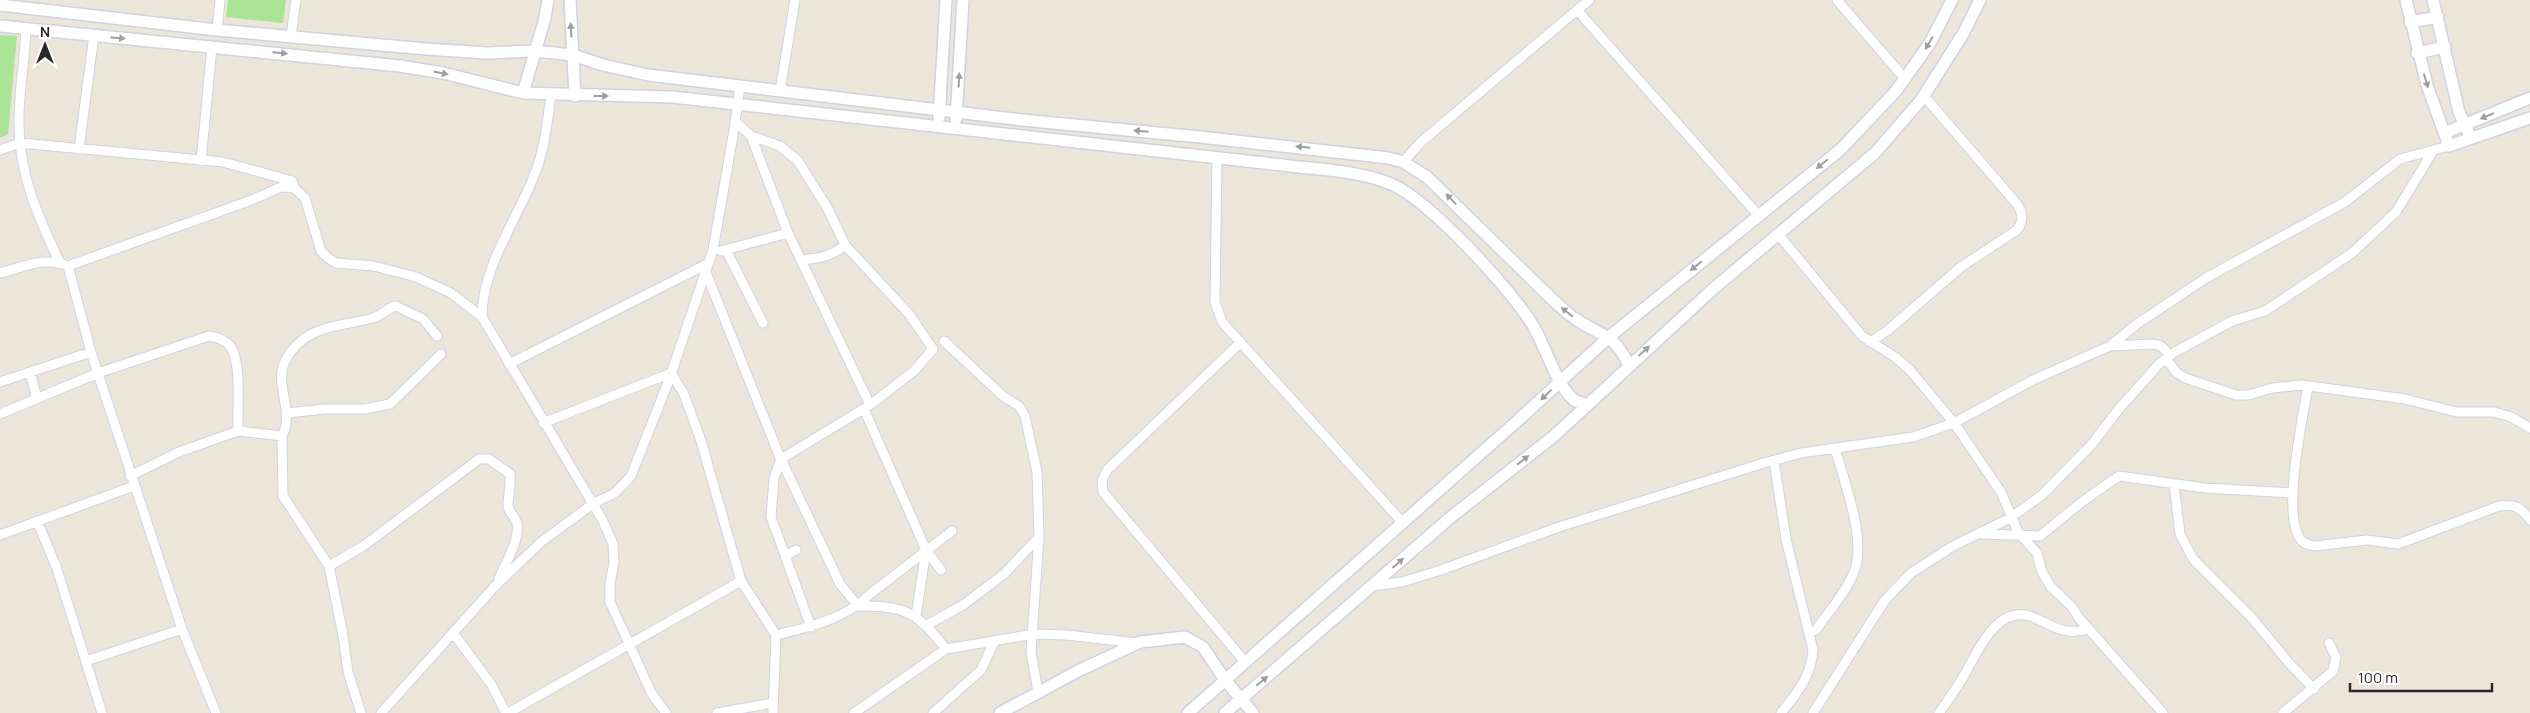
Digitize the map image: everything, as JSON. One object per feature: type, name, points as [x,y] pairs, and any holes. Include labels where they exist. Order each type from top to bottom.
[{"type":"street","points":[[217,30],[220,0]]},
{"type":"street","points":[[291,36],[296,0]]},
{"type":"street","points":[[523,92],[545,18],[548,0]]},
{"type":"street","points":[[570,0],[575,96]]},
{"type":"street","points":[[780,91],[795,0]]},
{"type":"street","points":[[938,126],[946,0]]},
{"type":"street","points":[[955,128],[963,0]]},
{"type":"street","points":[[1403,162],[1421,142],[1588,0]]},
{"type":"street","points":[[1837,0],[1905,79]]},
{"type":"street","points":[[1188,713],[1609,337],[1840,150],[1874,117],[1905,79],[1930,43],[1952,0]]},
{"type":"street","points":[[1225,713],[1451,516],[1554,436],[1713,289],[1875,153],[1924,96],[1963,34],[1980,0]]},
{"type":"street","points":[[2406,0],[2417,53],[2449,146]]},
{"type":"street","points":[[2433,0],[2459,112],[2471,138]]},
{"type":"street","points":[[0,5],[32,4],[217,30],[453,51],[488,53],[534,51],[573,55],[603,65],[648,74],[956,113],[1374,154],[1403,162],[1427,176],[1555,302],[1577,320],[1609,337],[1623,353],[1629,365]]},
{"type":"street","points":[[1577,10],[1759,216]]},
{"type":"street","points":[[2410,22],[2438,17]]},
{"type":"street","points":[[0,26],[400,66],[523,92],[575,96],[658,96],[938,126],[1374,178],[1407,192],[1421,202],[1512,296],[1534,326],[1560,381],[1573,400],[1587,405]]},
{"type":"street","points":[[26,28],[19,120],[20,142],[22,160],[35,209],[64,264],[130,476],[182,629],[216,713]]},
{"type":"street","points":[[79,149],[94,35]]},
{"type":"street","points":[[201,161],[212,47]]},
{"type":"street","points":[[2417,53],[2445,48]]},
{"type":"street","points":[[381,713],[496,584],[541,542],[594,503],[614,493],[631,476],[671,373],[711,254],[736,121],[740,86]]},
{"type":"street","points":[[482,317],[482,304],[489,278],[539,163],[545,139],[551,94]]},
{"type":"street","points":[[1870,342],[1887,331],[1961,267],[2017,230],[2021,225],[2022,218],[2017,204],[1924,96]]},
{"type":"street","points":[[2444,133],[2530,98]]},
{"type":"street","points":[[1372,586],[1402,582],[1441,570],[1559,527],[1774,461],[1835,448],[1913,437],[1954,423],[2033,380],[2110,346],[2137,324],[2206,278],[2345,202],[2400,159],[2449,146],[2530,118]]},
{"type":"street","points":[[736,121],[751,136],[788,234],[867,407],[926,550],[941,570]]},
{"type":"street","points":[[751,136],[780,146],[798,161],[828,209],[846,245],[909,314],[933,349],[914,371],[867,407],[781,459],[774,478],[771,517],[812,627]]},
{"type":"street","points":[[0,150],[20,142],[223,162],[282,177],[292,181],[294,188],[305,198],[321,251],[328,258],[336,263],[374,266],[416,276],[451,293],[482,317],[543,423],[594,503],[613,544],[614,562],[610,584],[610,602],[652,694],[666,713]]},
{"type":"street","points":[[1813,713],[1846,658],[1885,600],[1897,586],[1933,558],[2010,518],[2058,482],[2092,444],[2118,410],[2168,357],[2204,334],[2232,321],[2265,310],[2352,253],[2396,212],[2433,151]]},
{"type":"street","points":[[1217,158],[1215,302],[1222,322],[1403,522]]},
{"type":"street","points":[[0,273],[44,260],[64,264],[249,201],[281,187],[294,188]]},
{"type":"street","points":[[711,254],[788,234]]},
{"type":"street","points":[[1778,234],[1862,336],[1895,357],[1910,370],[1954,423],[2000,492],[2010,518],[2037,553],[2042,572],[2051,587],[2072,606],[2088,628],[2163,713]]},
{"type":"street","points":[[801,259],[814,260],[836,253],[846,245]]},
{"type":"street","points":[[726,250],[763,323]]},
{"type":"street","points":[[509,364],[706,267]]},
{"type":"street","points":[[706,267],[781,459],[840,584],[858,606]]},
{"type":"street","points":[[361,713],[348,672],[343,635],[329,566],[283,496],[282,436],[285,430],[287,413],[281,369],[286,357],[301,339],[318,330],[373,318],[396,306],[423,319],[437,336]]},
{"type":"street","points":[[0,414],[98,373],[202,337],[217,337],[230,346],[236,359],[238,431]]},
{"type":"street","points":[[944,341],[1004,397],[1019,406],[1022,411],[1037,472],[1039,537],[1034,634],[1031,652],[1038,692]]},
{"type":"street","points":[[1241,342],[1107,470],[1102,492],[1245,662]]},
{"type":"street","points":[[2110,346],[2154,344],[2161,346],[2177,374],[2236,395],[2250,395],[2287,386],[2308,386],[2405,399],[2456,412],[2494,412],[2530,428]]},
{"type":"street","points":[[0,382],[91,352]]},
{"type":"street","points":[[287,413],[325,409],[365,409],[390,404],[441,354]]},
{"type":"street","points":[[30,372],[37,399]]},
{"type":"street","points":[[543,423],[671,373]]},
{"type":"street","points":[[671,373],[684,394],[701,441],[741,581],[776,635],[773,713]]},
{"type":"street","points":[[2308,386],[2292,493],[2295,526],[2300,540],[2306,544],[2315,546],[2367,540],[2398,544],[2499,506],[2511,504],[2521,508],[2530,520]]},
{"type":"street","points":[[130,476],[179,452],[238,431],[282,436]]},
{"type":"street","points":[[1810,632],[1816,630],[1847,585],[1858,558],[1858,542],[1835,448]]},
{"type":"street","points":[[329,566],[365,545],[479,459],[489,459],[510,474],[509,512],[516,520],[517,529],[516,539],[496,584]]},
{"type":"street","points":[[1774,461],[1786,540],[1810,632],[1812,650],[1808,674],[1804,683],[1782,713]]},
{"type":"street","points":[[1977,534],[2006,533],[2034,538],[2046,534],[2083,501],[2119,476],[2237,491],[2292,493]]},
{"type":"street","points":[[2174,484],[2180,534],[2193,559],[2252,618],[2289,663],[2314,689]]},
{"type":"street","points":[[0,535],[134,486]]},
{"type":"street","points":[[36,521],[56,566],[102,713]]},
{"type":"street","points":[[776,635],[812,627],[858,606],[870,594],[952,531]]},
{"type":"street","points":[[927,625],[963,605],[1004,574],[1039,537]]},
{"type":"street","points":[[786,555],[796,550]]},
{"type":"street","points":[[916,616],[926,550]]},
{"type":"street","points":[[453,633],[491,684],[507,713],[631,645],[741,581]]},
{"type":"street","points":[[858,606],[880,606],[905,611],[916,616],[927,625],[946,649]]},
{"type":"street","points":[[1939,713],[1984,639],[2013,615],[2025,615],[2061,632],[2075,632],[2088,628]]},
{"type":"street","points":[[86,661],[182,629]]},
{"type":"street","points":[[854,713],[946,649],[1034,634],[1067,635],[1138,643],[1185,637],[1203,646],[1225,680],[1242,698],[1252,713]]},
{"type":"street","points":[[933,713],[981,670],[995,640]]},
{"type":"street","points":[[1000,713],[1038,692],[1138,643]]},
{"type":"street","points":[[2283,713],[2331,674],[2335,667],[2336,658],[2329,643]]},
{"type":"street","points":[[717,713],[773,703]]},
{"type":"green space","points":[[228,0],[286,0],[283,23],[226,17]]},
{"type":"green space","points":[[0,35],[17,36],[8,134],[0,138]]}]
